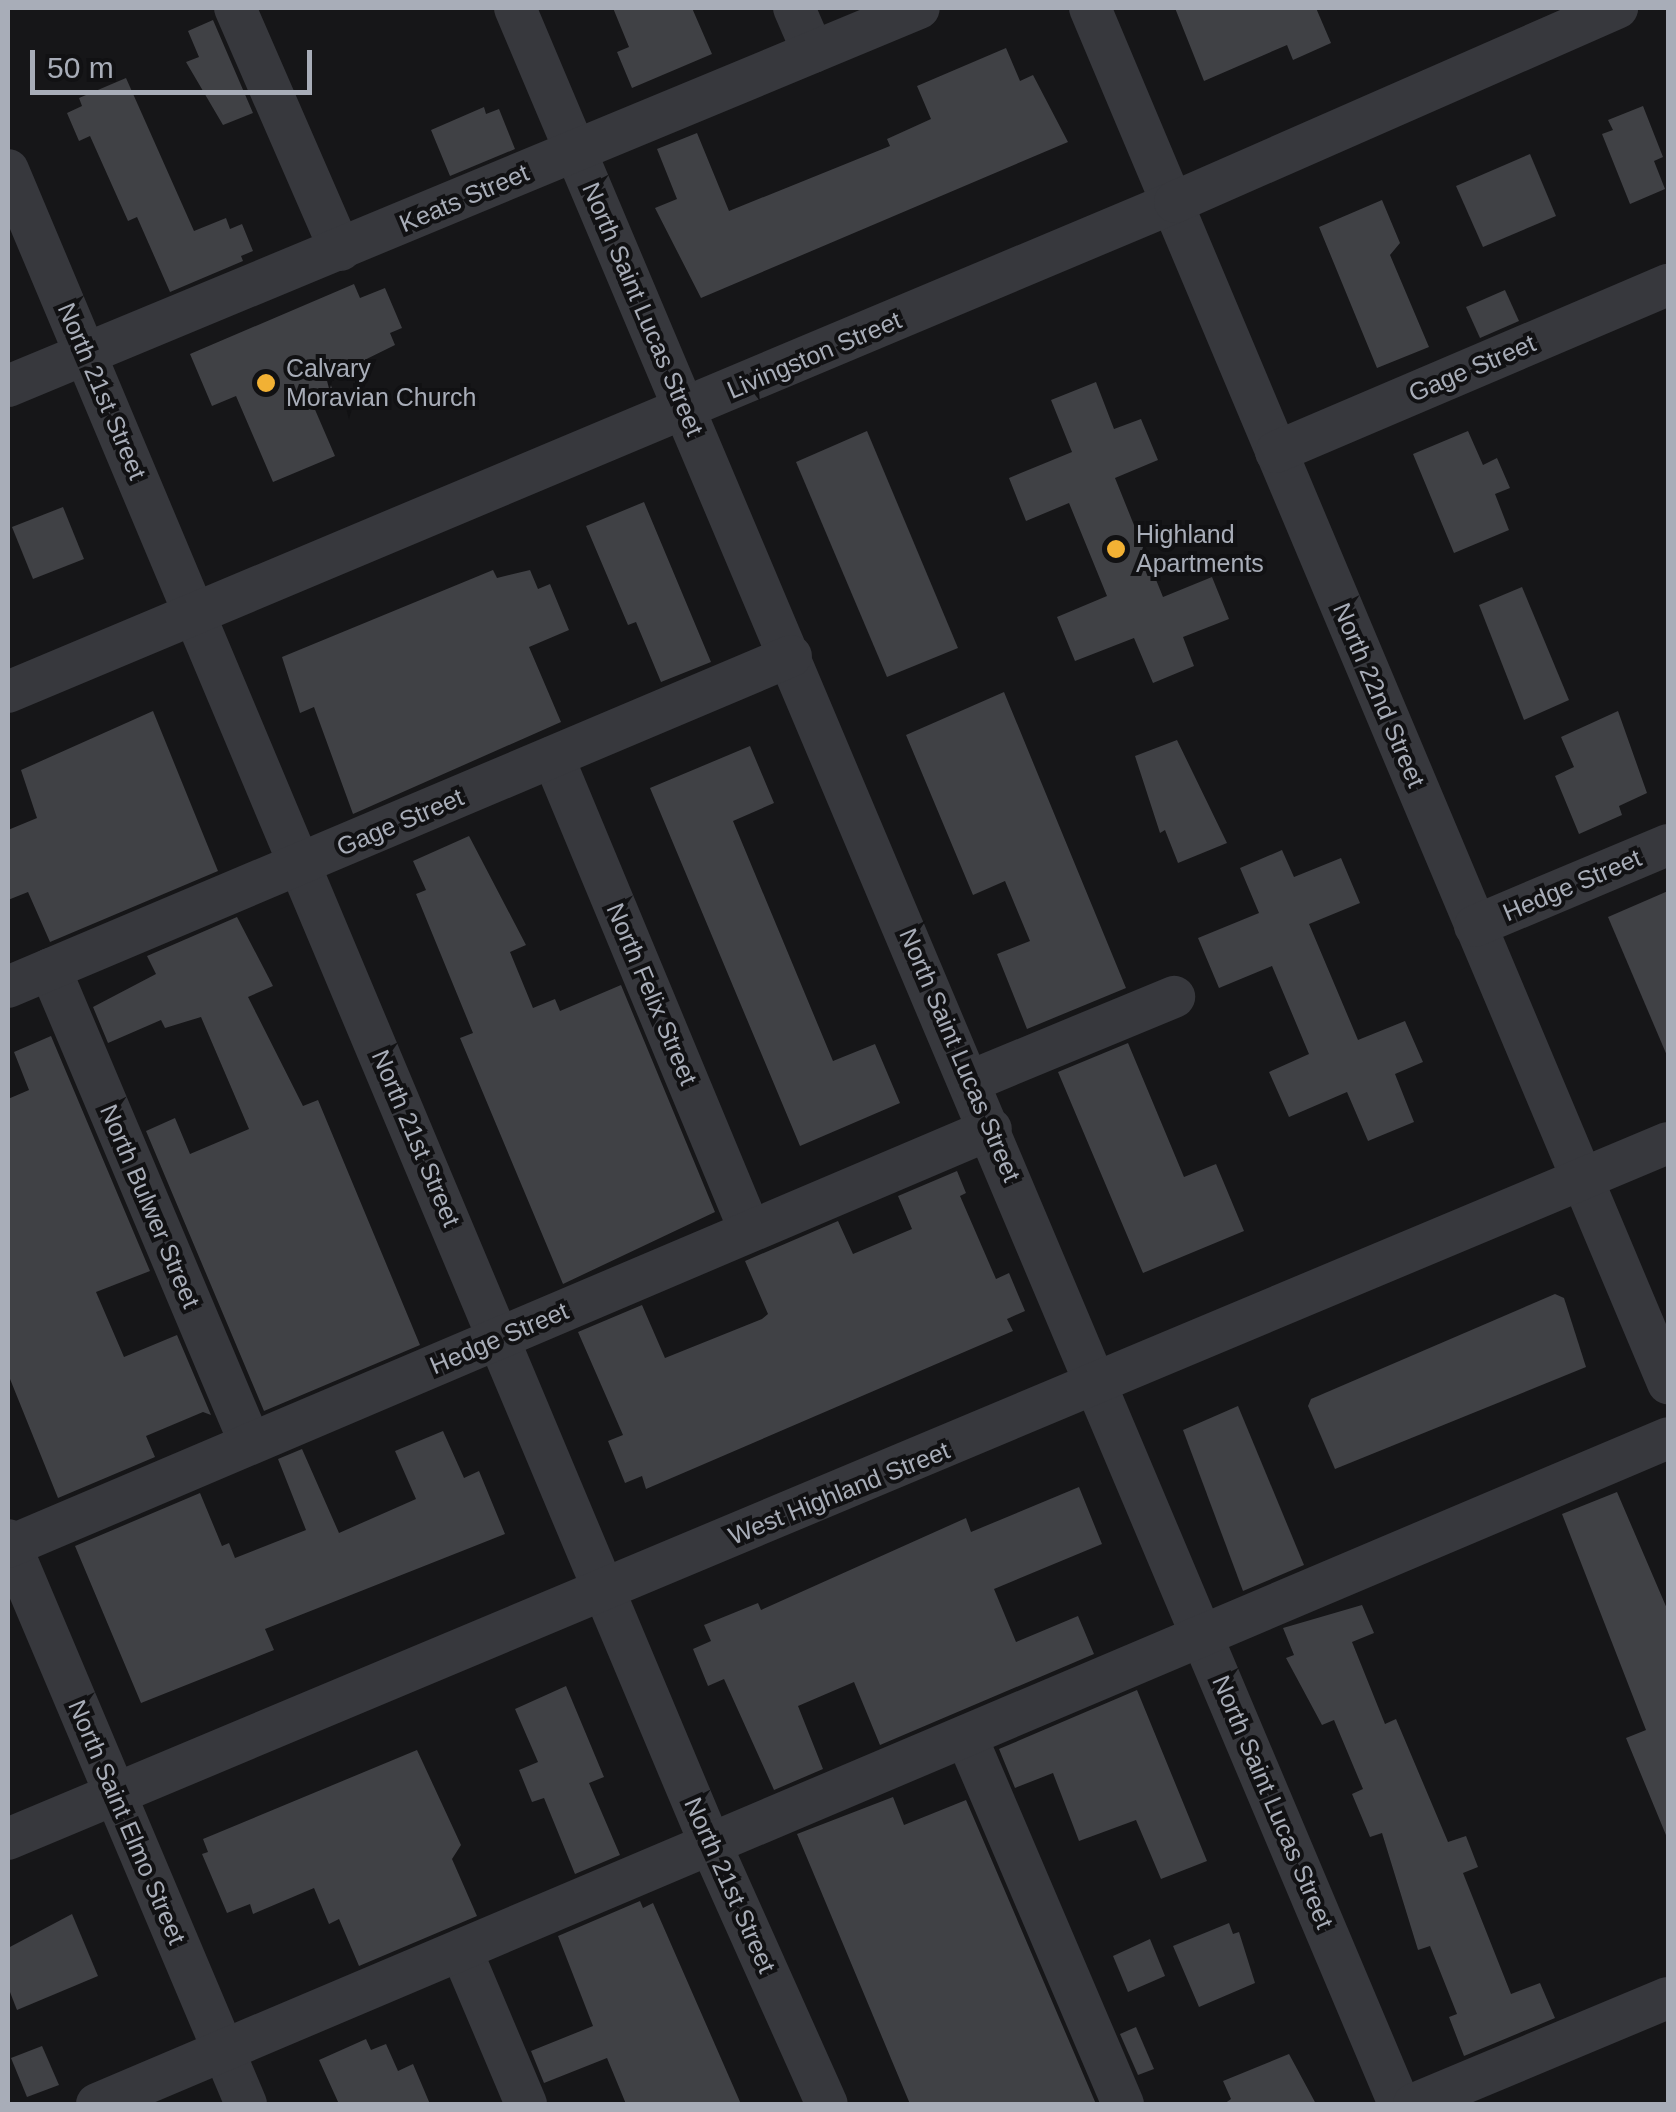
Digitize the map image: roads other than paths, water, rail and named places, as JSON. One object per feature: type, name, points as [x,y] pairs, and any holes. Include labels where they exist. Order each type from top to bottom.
[{"type":"street","points":[[235,8],[340,250]]},
{"type":"street","name":"North Saint Lucas Street","points":[[515,8],[1100,1385],[1399,2104]]},
{"type":"street","points":[[794,8],[814,52]]},
{"type":"street","name":"Keats Street","points":[[8,386],[919,8]]},
{"type":"street","name":"North 22nd Street","points":[[1090,8],[1668,1383]]},
{"type":"street","name":"Livingston Street","points":[[8,692],[1174,202],[1617,8]]},
{"type":"street","name":"North 21st Street","points":[[8,170],[710,1843],[828,2104]]},
{"type":"street","name":"Gage Street","points":[[1276,452],[1668,285]]},
{"type":"street","name":"Gage Street","points":[[8,987],[791,656]]},
{"type":"street","name":"North Felix Street","points":[[553,757],[750,1231]]},
{"type":"street","name":"Hedge Street","points":[[1475,926],[1668,845]]},
{"type":"street","name":"North Bulwer Street","points":[[50,969],[250,1444]]},
{"type":"street","points":[[971,1082],[1174,997]]},
{"type":"street","name":"Hedge Street","points":[[8,1544],[992,1129]]},
{"type":"street","name":"West Highland Street","points":[[8,1839],[1100,1385],[1668,1143]]},
{"type":"street","points":[[97,2104],[1668,1438]]},
{"type":"street","name":"North Saint Elmo Street","points":[[8,1544],[246,2104]]},
{"type":"street","points":[[966,1736],[1122,2104]]},
{"type":"street","points":[[461,1950],[526,2104]]},
{"type":"street","points":[[1414,2104],[1668,1998]]},
{"type":"place","name":"Calvary Moravian Church","points":[[266,383]]},
{"type":"place","name":"Highland Apartments","points":[[1116,549]]}]
